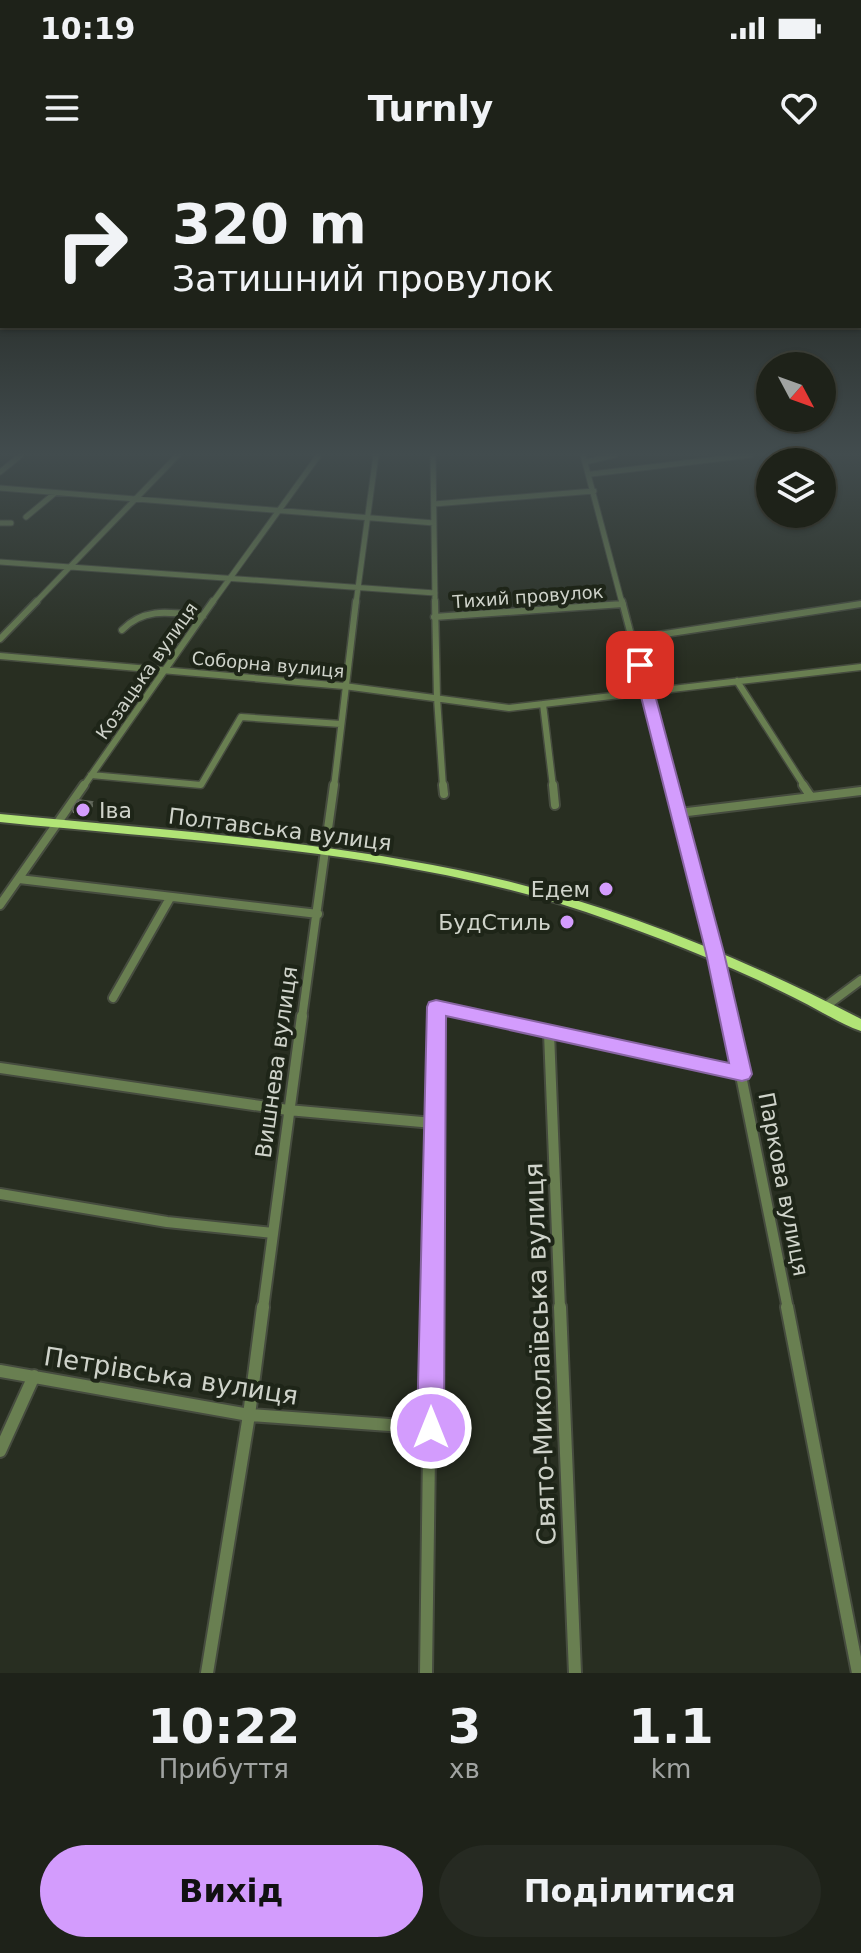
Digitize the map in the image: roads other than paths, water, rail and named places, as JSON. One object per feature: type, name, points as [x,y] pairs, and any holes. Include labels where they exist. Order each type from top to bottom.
[{"type":"highway","name":"Полтавська вулиця","points":[[0,818],[327,853],[459,874],[597,911],[715,953],[861,1026]]},
{"type":"street","points":[[0,639],[111,526]]},
{"type":"street","name":"Козацька вулиця","points":[[0,905],[269,526]]},
{"type":"street","name":"Вишнева вулиця","points":[[207,1673],[249,1415],[288,1110],[327,853],[344,686],[367,526]]},
{"type":"street","points":[[434,526],[437,699],[444,794]]},
{"type":"street","name":"Паркова вулиця","points":[[603,526],[715,953],[742,1074],[858,1673]]},
{"type":"street","points":[[0,562],[435,593]]},
{"type":"street","name":"Тихий провулок","points":[[434,617],[623,604]]},
{"type":"street","points":[[632,639],[861,604]]},
{"type":"street","points":[[122,630],[131,618],[144,613],[203,616]]},
{"type":"street","name":"Соборна вулиця","points":[[0,656],[344,686],[509,708],[861,667]]},
{"type":"street","points":[[737,681],[811,797]]},
{"type":"street","points":[[543,704],[555,805]]},
{"type":"street","points":[[91,775],[201,785],[241,717],[341,724]]},
{"type":"street","points":[[679,813],[861,791]]},
{"type":"street","points":[[19,879],[318,914]]},
{"type":"street","points":[[113,998],[170,898]]},
{"type":"street","points":[[826,1006],[861,980]]},
{"type":"street","points":[[426,1673],[436,1007],[742,1074]]},
{"type":"street","name":"Свято-Миколаївська вулиця","points":[[549,1033],[575,1673]]},
{"type":"street","points":[[0,1068],[288,1110],[433,1123]]},
{"type":"street","points":[[0,1194],[167,1222],[273,1233]]},
{"type":"street","name":"Петрівська вулиця","points":[[0,1371],[249,1415],[431,1428]]},
{"type":"street","points":[[0,1451],[34,1376]]},
{"type":"place","name":"Іва","points":[[83,810]]},
{"type":"place","name":"Едем","points":[[606,889]]},
{"type":"place","name":"БудСтиль","points":[[567,922]]}]
